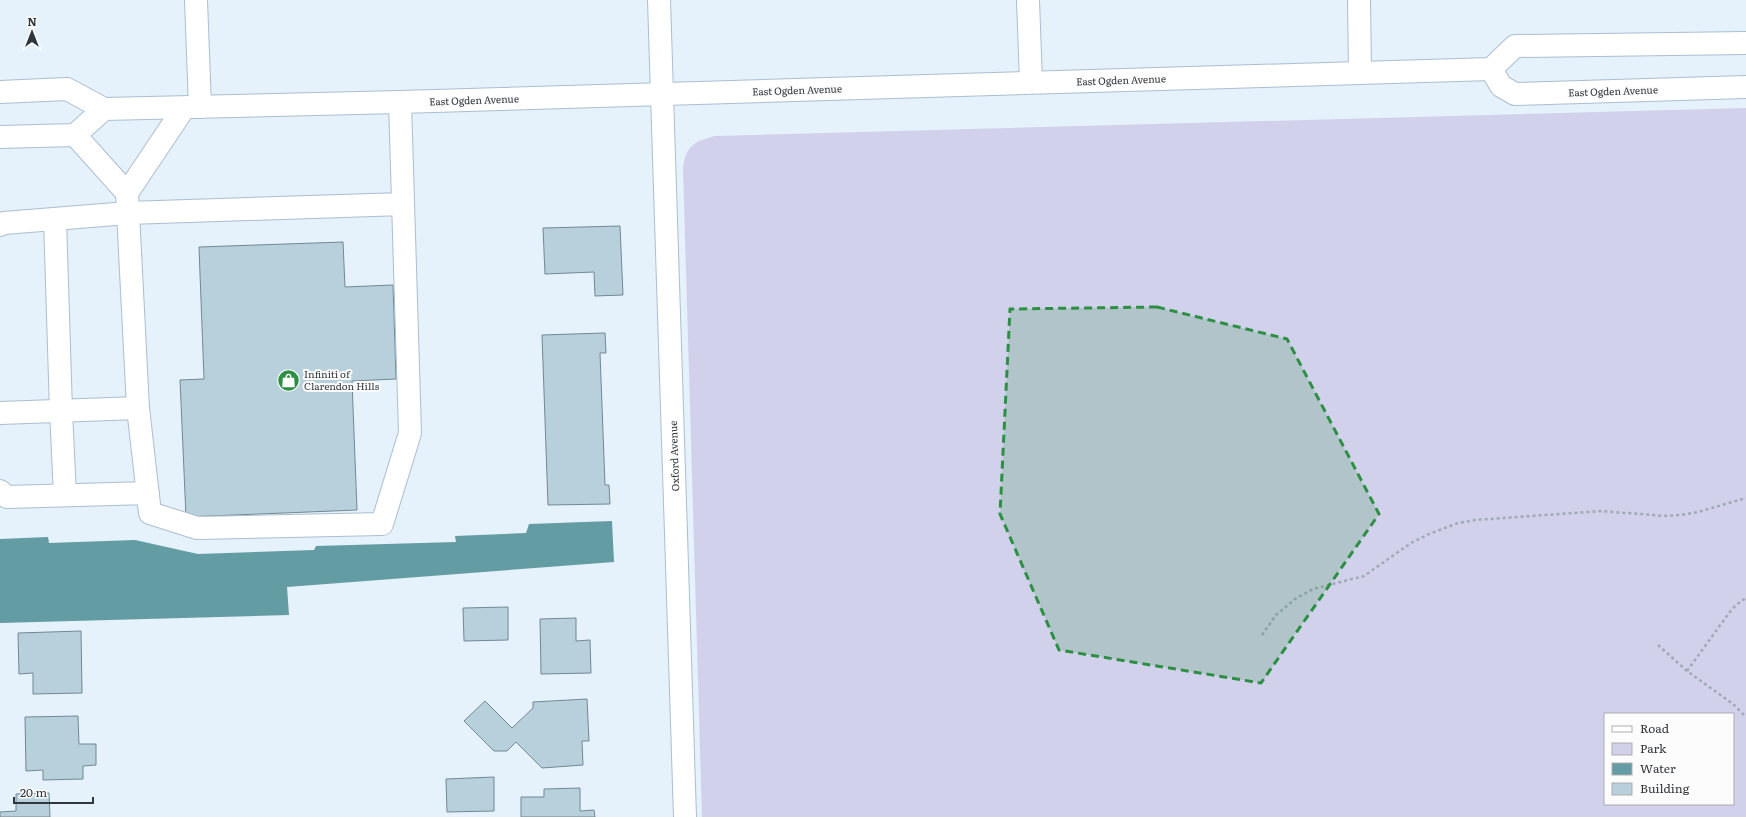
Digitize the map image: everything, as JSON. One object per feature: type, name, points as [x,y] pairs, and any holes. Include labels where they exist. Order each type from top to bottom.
[{"type":"main road","points":[[128,203],[192,108],[196,0]]},
{"type":"main road","name":"Oxford Avenue","points":[[659,0],[685,817]]},
{"type":"main road","points":[[1028,0],[1032,82]]},
{"type":"main road","points":[[1359,0],[1360,73]]},
{"type":"main road","points":[[1491,69],[1515,46],[1746,43]]},
{"type":"main road","name":"East Ogden Avenue","points":[[0,92],[67,90],[104,109],[192,108],[1491,69],[1501,86],[1515,94],[1746,87]]},
{"type":"main road","points":[[75,135],[128,203],[138,408],[150,513],[197,528],[382,524],[410,433],[400,102]]},
{"type":"main road","points":[[0,137],[75,135],[104,109]]},
{"type":"main road","points":[[0,225],[4,223],[55,219],[128,203],[403,204]]},
{"type":"main road","points":[[55,219],[61,412],[66,495]]},
{"type":"main road","points":[[0,414],[138,408]]},
{"type":"main road","points":[[0,491],[7,497],[148,493]]},
{"type":"path","points":[[1262,635],[1276,615],[1295,599],[1313,589],[1364,576],[1411,544],[1458,523],[1475,520],[1602,511],[1680,516],[1746,498]]},
{"type":"path","points":[[1687,671],[1729,613],[1736,605],[1746,598]]},
{"type":"path","points":[[1658,645],[1687,671],[1733,704],[1746,717]]},
{"type":"highlighted area","points":[[1157,307],[1287,339],[1379,514],[1261,683],[1059,650],[1000,514],[1010,309]]},
{"type":"green space","points":[[1746,108],[1746,817],[702,817],[683,168],[686,154],[692,146],[702,140],[715,136]]},
{"type":"water","points":[[612,521],[614,562],[287,587],[289,615],[0,623],[0,539],[48,537],[49,543],[135,540],[198,554],[314,550],[316,546],[456,542],[455,536],[526,533],[529,524]]},
{"type":"building","points":[[620,226],[623,295],[595,296],[594,272],[545,274],[543,228]]},
{"type":"building","name":"Infiniti of Clarendon Hills","points":[[343,242],[345,287],[393,285],[396,379],[352,381],[357,510],[186,517],[180,380],[204,379],[199,247]]},
{"type":"building","points":[[605,333],[606,353],[600,353],[605,485],[609,485],[610,504],[548,505],[542,335]]},
{"type":"building","points":[[508,607],[508,640],[464,641],[463,608]]},
{"type":"building","points":[[576,618],[576,641],[590,640],[591,673],[541,674],[540,619]]},
{"type":"building","points":[[81,631],[82,693],[33,694],[33,673],[19,674],[18,633]]},
{"type":"building","points":[[587,699],[589,741],[582,741],[583,765],[542,768],[516,742],[507,751],[494,751],[464,721],[485,701],[512,728],[533,708],[533,702]]},
{"type":"building","points":[[78,716],[79,744],[96,744],[96,765],[83,766],[83,779],[43,780],[43,770],[26,771],[25,717]]},
{"type":"building","points":[[494,777],[494,811],[447,812],[446,779]]},
{"type":"building","points":[[580,788],[580,811],[594,810],[595,817],[521,817],[521,797],[544,797],[544,789]]},
{"type":"building","points":[[49,793],[50,817],[0,817],[0,812],[16,811],[16,794]]},
{"type":"place","name":"Infiniti of Clarendon Hills","points":[[289,380]]}]
